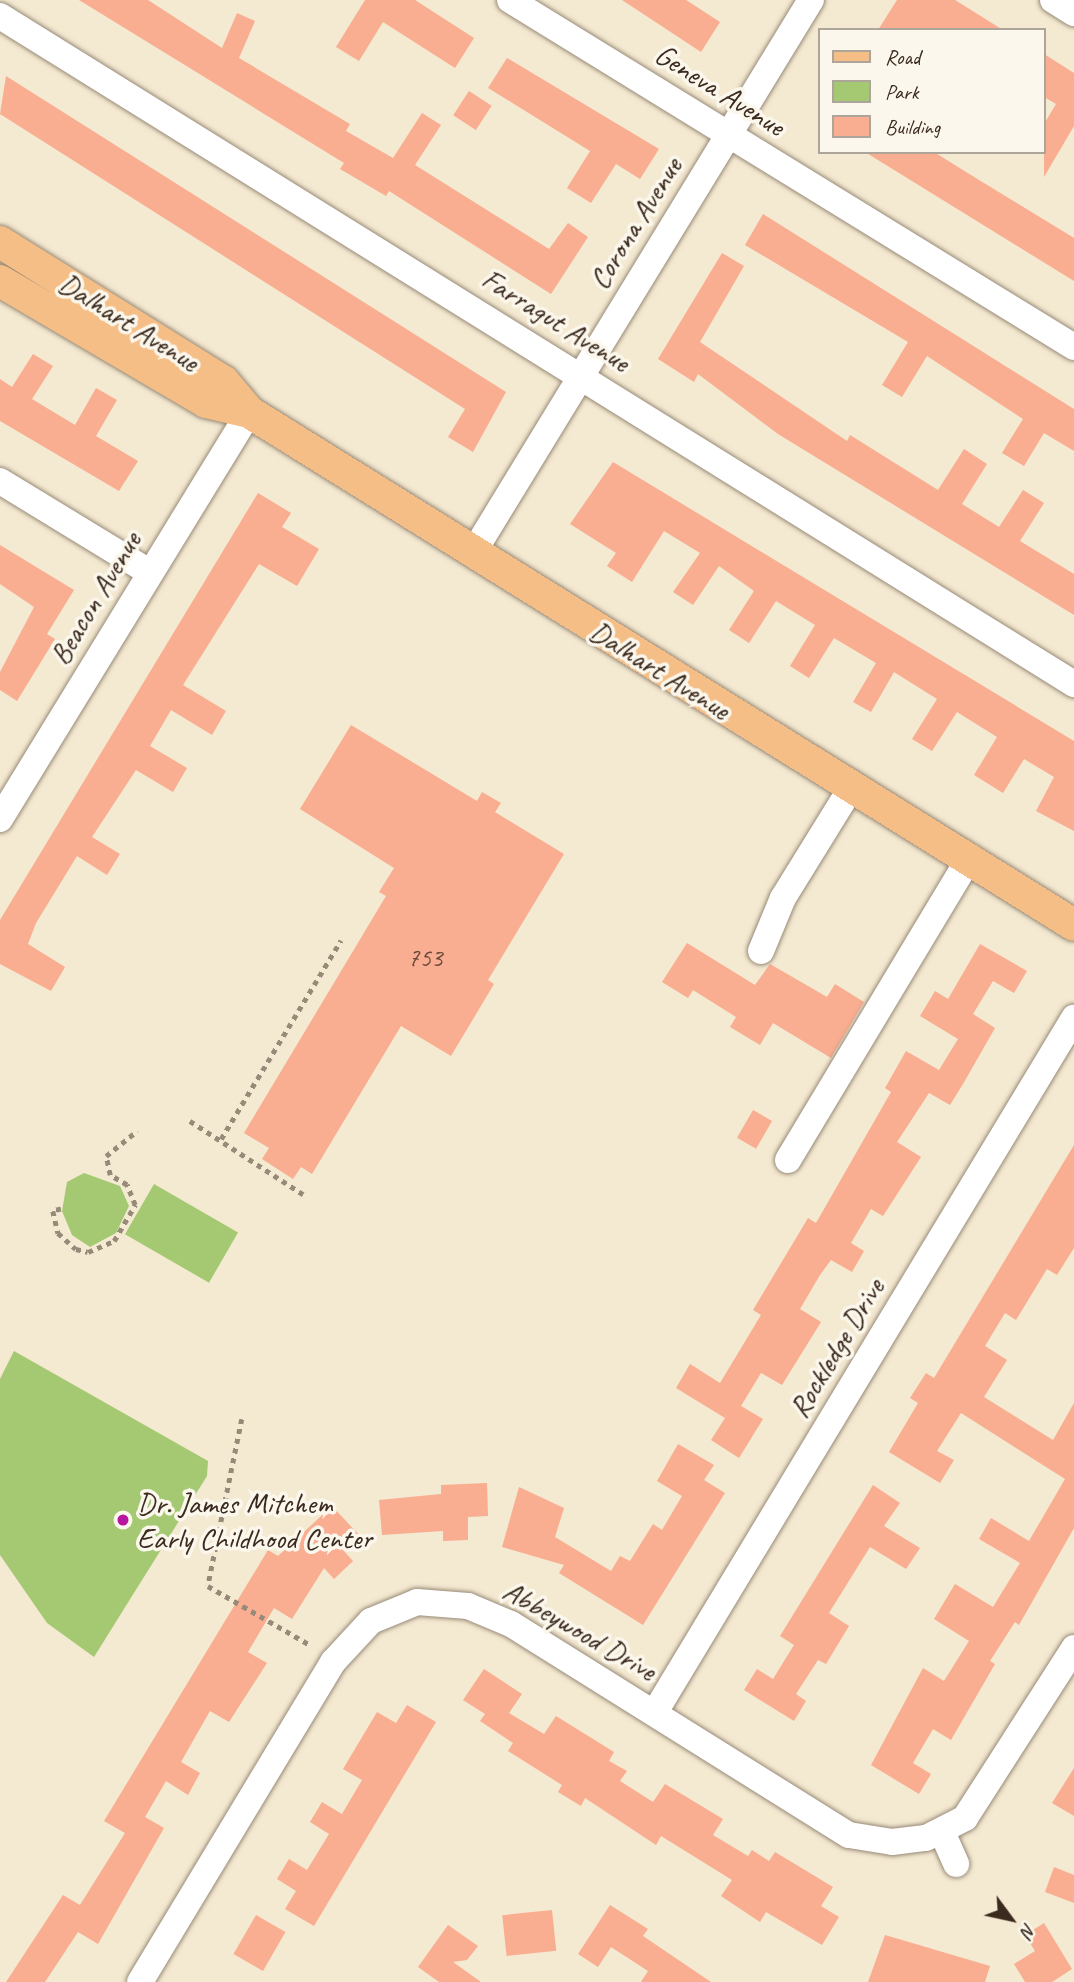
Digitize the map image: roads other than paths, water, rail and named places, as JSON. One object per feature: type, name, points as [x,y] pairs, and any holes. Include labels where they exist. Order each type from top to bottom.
[{"type":"main road","name":"Dalhart Avenue","points":[[0,242],[223,382],[249,412],[851,789],[1074,925]]},
{"type":"main road","name":"Dalhart Avenue","points":[[0,281],[206,402],[249,412]]},
{"type":"street","name":"Geneva Avenue","points":[[510,0],[1074,347]]},
{"type":"street","name":"Corona Avenue","points":[[473,552],[811,0]]},
{"type":"street","points":[[1053,0],[1074,13]]},
{"type":"street","name":"Farragut Avenue","points":[[0,16],[581,374],[1074,684]]},
{"type":"street","name":"Beacon Avenue","points":[[1,816],[249,412]]},
{"type":"street","points":[[0,481],[149,572]]},
{"type":"street","points":[[761,951],[783,898],[851,789]]},
{"type":"street","points":[[788,1160],[968,860]]},
{"type":"street","name":"Rockledge Drive","points":[[655,1712],[1074,1018]]},
{"type":"street","name":"Abbeywood Drive","points":[[140,1982],[333,1662],[371,1621],[417,1602],[468,1606],[655,1712],[849,1835],[892,1842],[942,1832],[965,1818],[995,1776],[1074,1648]]},
{"type":"street","points":[[942,1832],[956,1864]]},
{"type":"place","name":"Dr. James Mitchem Early Childhood Center","points":[[123,1520]]}]
